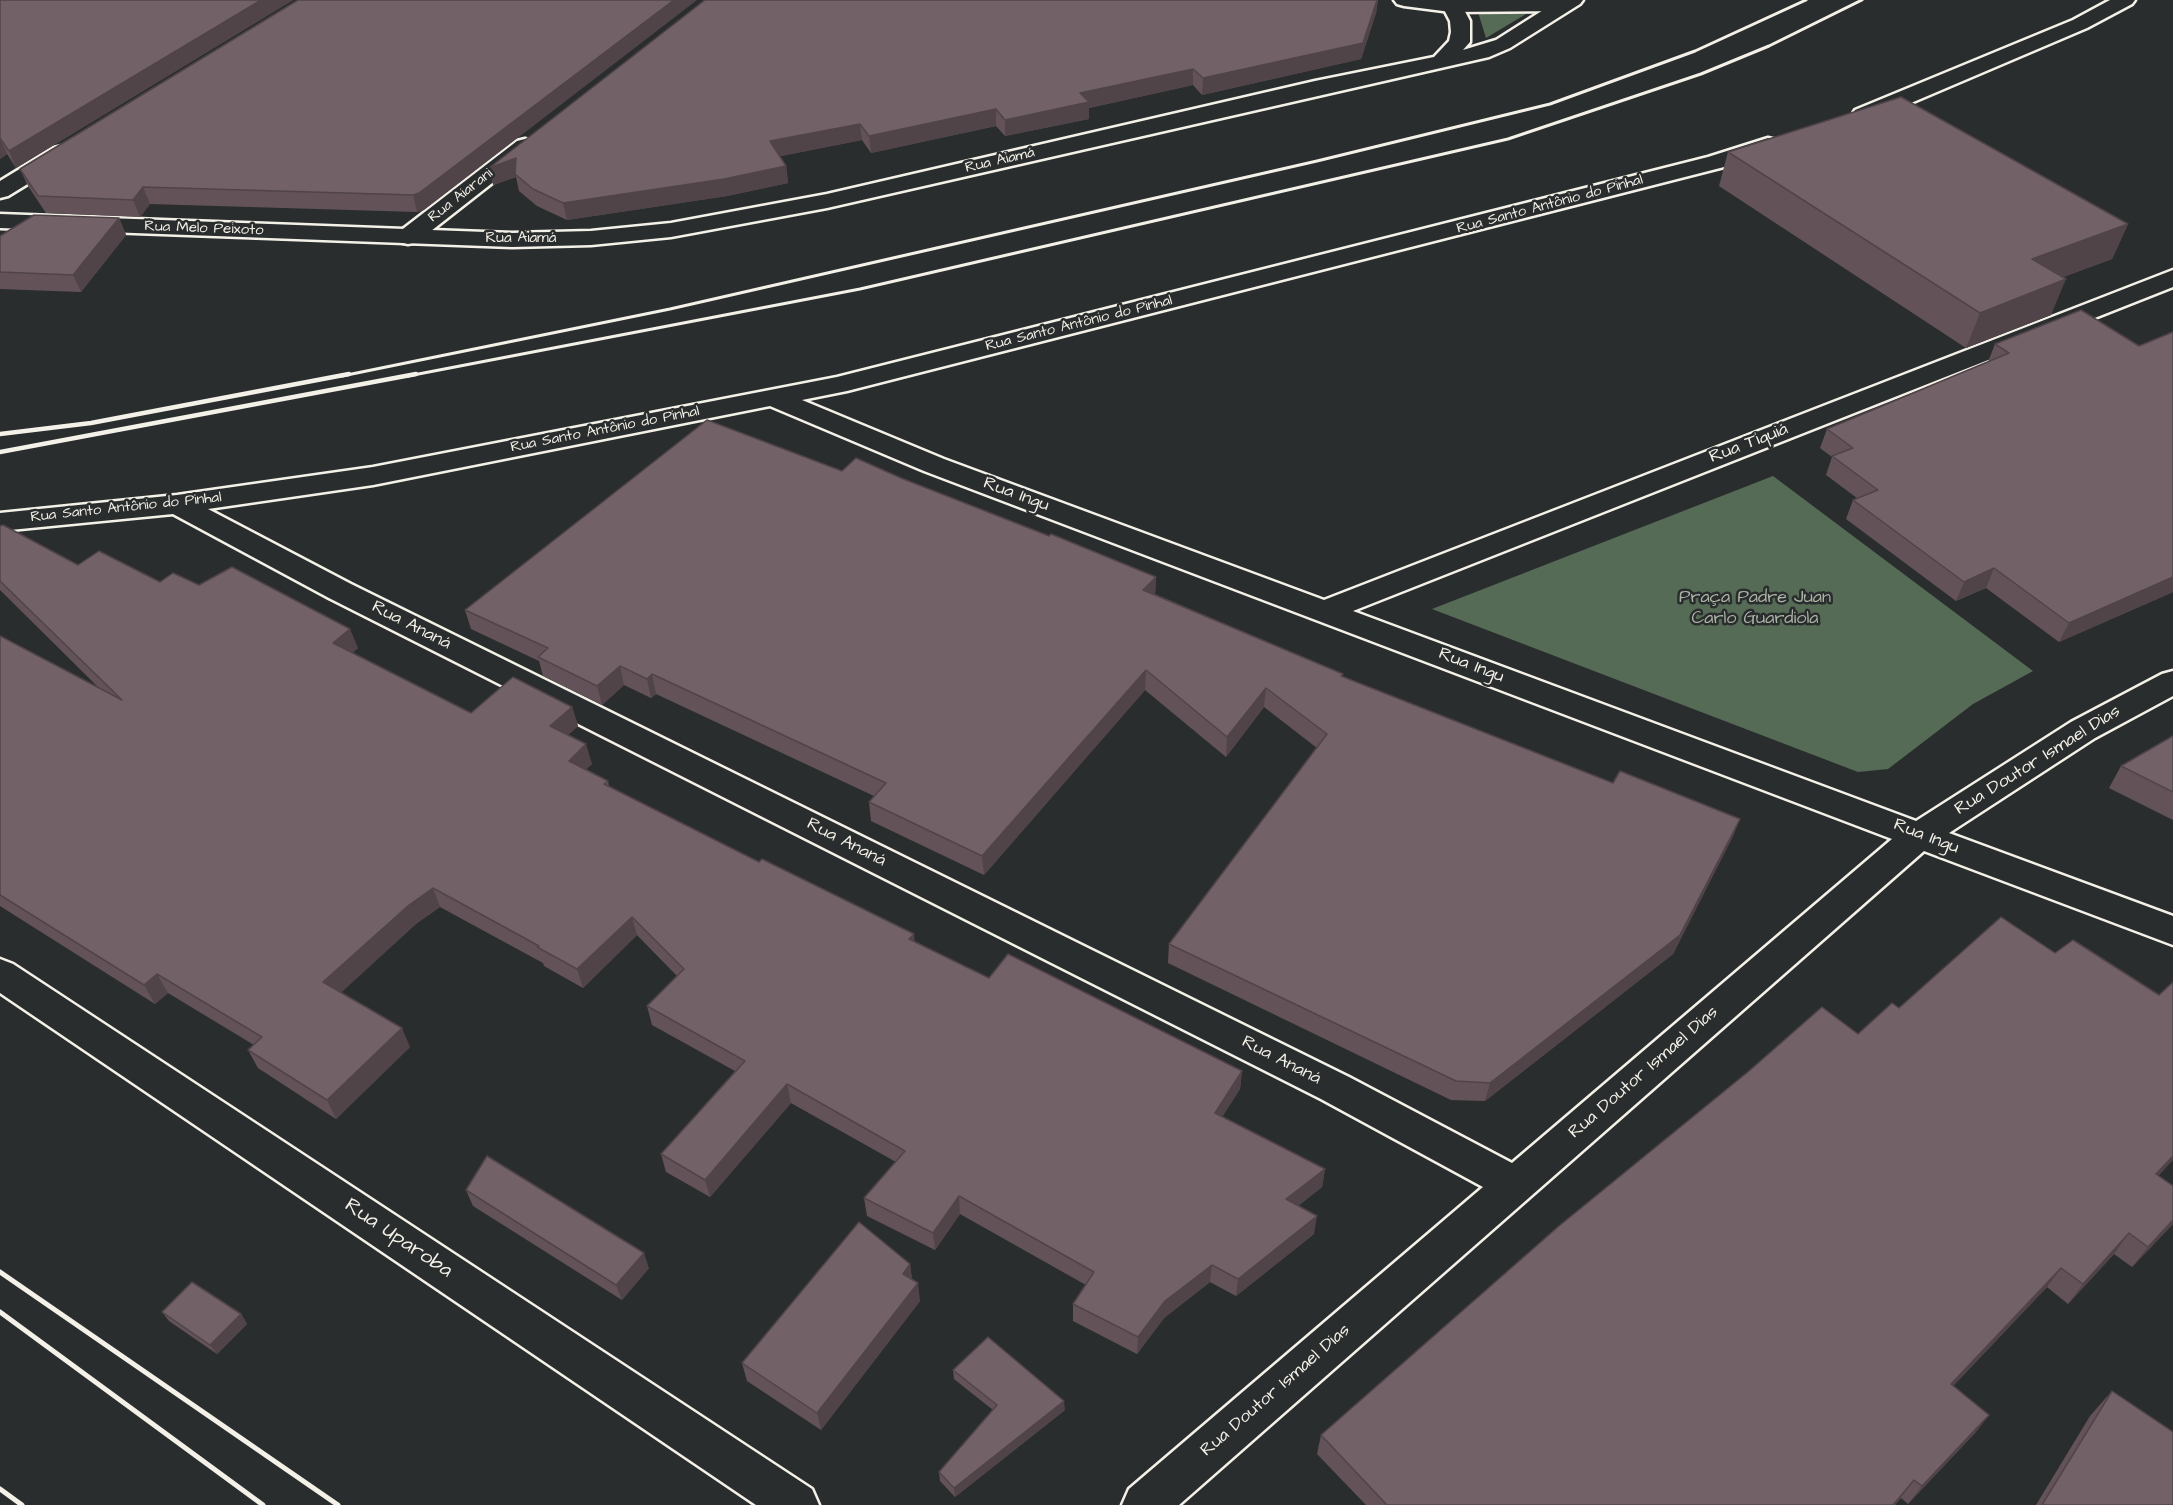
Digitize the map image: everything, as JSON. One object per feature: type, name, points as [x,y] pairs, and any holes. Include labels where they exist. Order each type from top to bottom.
[{"type":"street","points":[[1404,0],[1450,3],[1568,2]]},
{"type":"street","points":[[1525,0],[1568,2]]},
{"type":"street","points":[[1840,122],[1874,112],[2080,24],[2125,0]]},
{"type":"street","name":"Rua Aiamá","points":[[408,237],[512,240],[591,238],[671,230],[827,201],[1315,88],[1441,62],[1503,44],[1568,2]]},
{"type":"street","points":[[1441,62],[1459,42],[1461,32],[1460,21],[1450,3]]},
{"type":"street","name":"Rua Aiarani","points":[[408,237],[538,136]]},
{"type":"street","name":"Rua Santo Antônio do Pinhal","points":[[0,522],[177,504],[374,476],[838,385],[1716,162],[1795,137]]},
{"type":"street","points":[[0,191],[80,142]]},
{"type":"street","name":"Rua Melo Peixoto","points":[[0,221],[408,237]]},
{"type":"street","name":"Rua Tiquiá","points":[[1325,611],[2173,278]]},
{"type":"street","name":"Rua Ingu","points":[[771,397],[934,465],[2173,931]]},
{"type":"street","name":"Rua Ananá","points":[[177,504],[340,591],[1335,1088],[1514,1184]]},
{"type":"street","name":"Rua Doutor Ismael Dias","points":[[1145,1505],[1920,835],[2083,729],[2173,682]]},
{"type":"street","name":"Rua Uparoba","points":[[0,974],[796,1505]]},
{"type":"green space","points":[[1478,12],[1526,14],[1486,38]]},
{"type":"green space","name":"Praça Padre Juan Carlo Guardiola","points":[[1773,476],[2033,671],[1973,704],[1888,769],[1858,772],[1432,609]]},
{"type":"building","points":[[0,0],[261,0],[9,151],[0,138]]},
{"type":"building","points":[[298,0],[674,0],[419,193],[413,195],[143,187],[133,200],[38,196],[20,169]]},
{"type":"building","points":[[705,0],[1377,0],[1363,43],[1203,78],[1193,69],[1080,93],[1089,102],[1005,120],[996,109],[869,136],[860,124],[770,141],[786,166],[724,179],[563,203],[533,189],[515,174],[516,158],[489,168]]},
{"type":"building","points":[[1901,97],[2128,224],[2032,259],[2066,279],[1980,313],[1728,152]]},
{"type":"building","points":[[34,215],[119,218],[73,275],[0,272],[0,236]]},
{"type":"building","points":[[2081,310],[2139,346],[2173,332],[2173,577],[2069,623],[1994,568],[1964,582],[1853,500],[1878,490],[1832,456],[1853,448],[1827,429],[2009,353],[1995,344]]},
{"type":"building","points":[[707,420],[842,471],[856,458],[901,478],[1049,536],[1051,534],[1156,577],[1143,590],[1343,674],[1341,676],[1613,783],[1620,771],[1740,819],[1680,935],[1490,1083],[1456,1081],[1169,944],[1327,734],[1266,688],[1227,737],[1146,670],[982,856],[869,802],[886,783],[652,674],[647,679],[620,666],[597,686],[538,657],[548,648],[465,610]]},
{"type":"building","points":[[3,525],[78,565],[99,551],[160,582],[173,573],[199,585],[232,567],[350,629],[333,643],[471,713],[513,677],[572,707],[550,726],[586,744],[569,761],[608,781],[604,784],[759,862],[762,859],[914,934],[909,939],[989,978],[1008,954],[1242,1071],[1215,1113],[1325,1169],[1286,1199],[1317,1216],[1238,1279],[1212,1265],[1165,1301],[1138,1337],[1073,1304],[1094,1272],[959,1196],[933,1233],[864,1198],[905,1151],[787,1084],[705,1180],[661,1154],[745,1061],[647,1006],[684,969],[632,917],[577,969],[433,888],[409,905],[323,982],[402,1028],[327,1100],[248,1050],[262,1037],[157,974],[144,985],[0,895],[0,636],[122,700],[0,581],[0,526]]},
{"type":"building","points":[[2173,736],[2173,792],[2121,766]]},
{"type":"building","points":[[2001,917],[2055,953],[2073,940],[2159,995],[2173,982],[2173,1156],[2156,1174],[2173,1186],[2173,1220],[2148,1247],[2129,1233],[2083,1284],[2061,1268],[1951,1384],[1989,1415],[1922,1486],[1914,1480],[1893,1505],[1387,1505],[1321,1435],[1559,1226],[1749,1071],[1822,1007],[1858,1034],[1892,1003],[1899,1008]]},
{"type":"building","points":[[487,1156],[644,1253],[616,1285],[466,1190]]},
{"type":"building","points":[[859,1222],[910,1264],[903,1274],[918,1283],[817,1413],[742,1363]]},
{"type":"building","points":[[192,1282],[241,1314],[210,1345],[162,1312]]},
{"type":"building","points":[[988,1337],[1064,1401],[954,1488],[939,1472],[997,1405],[953,1370]]},
{"type":"building","points":[[2112,1391],[2173,1432],[2173,1505],[2042,1505]]},
{"type":"railway","points":[[342,376],[670,309],[1317,161],[1550,104],[1695,51],[1806,0]]},
{"type":"railway","points":[[408,376],[860,289],[1508,139],[1701,74],[1769,46],[1862,0]]},
{"type":"railway","points":[[0,434],[91,423],[349,374]]},
{"type":"railway","points":[[0,452],[416,374]]},
{"type":"railway","points":[[0,1272],[338,1505]]},
{"type":"railway","points":[[0,1312],[263,1505]]},
{"type":"railway","points":[[0,1489],[22,1505]]}]
